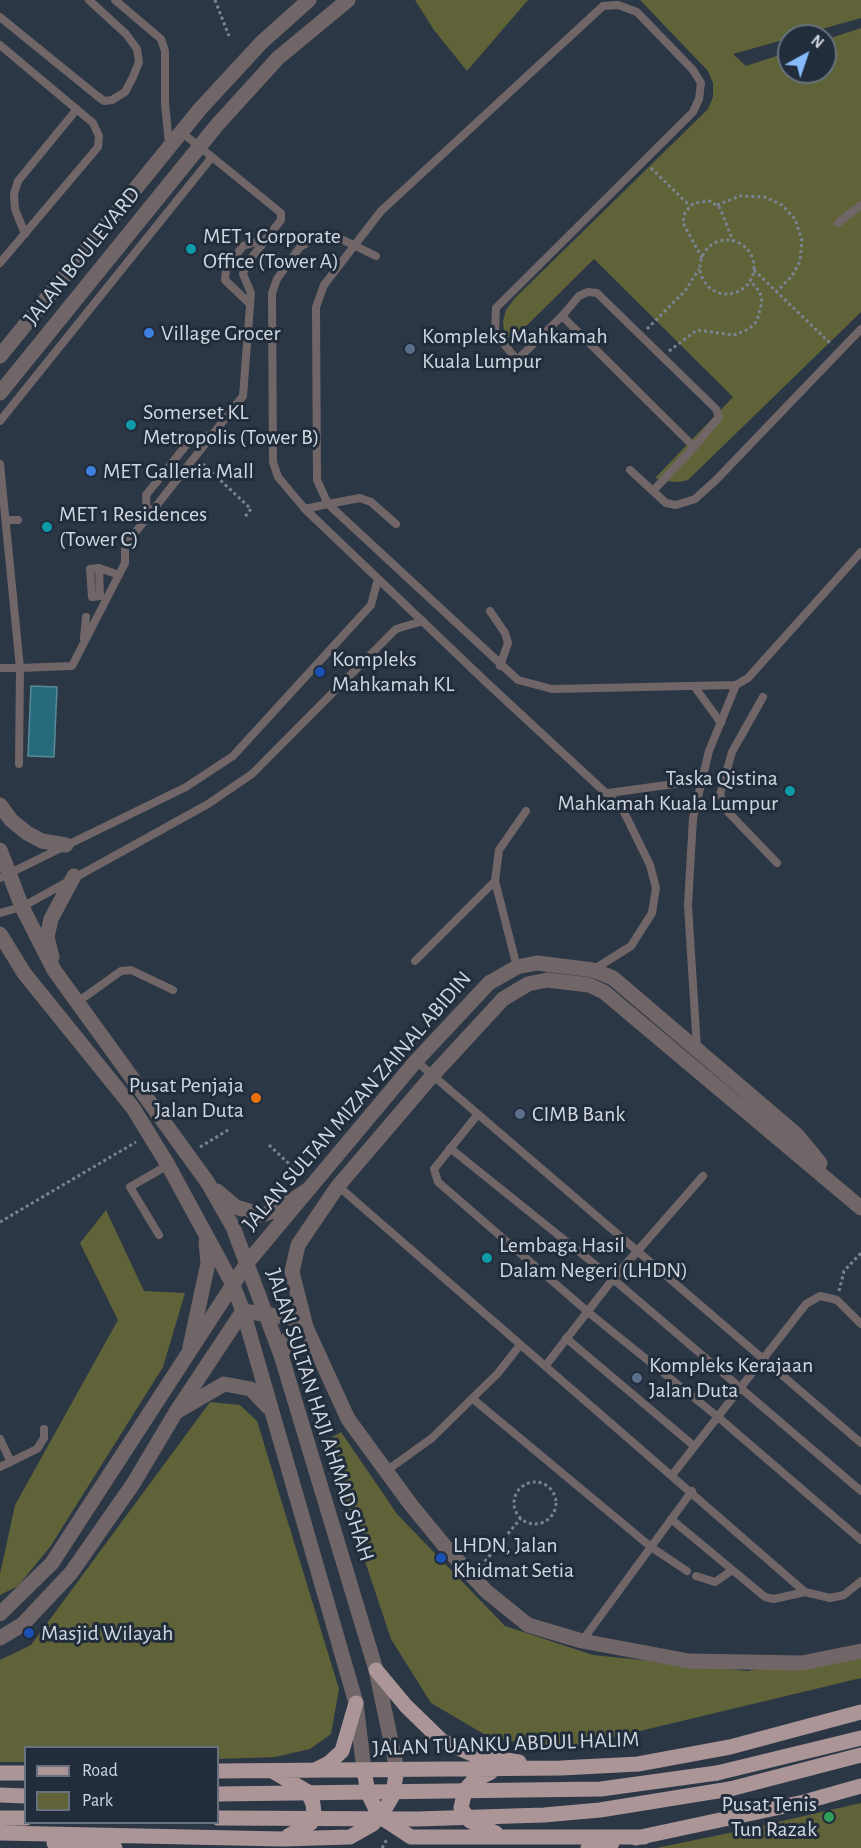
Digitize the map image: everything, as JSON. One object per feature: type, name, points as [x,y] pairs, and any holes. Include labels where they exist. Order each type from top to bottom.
[{"type":"main road","points":[[376,1670],[417,1718],[442,1741],[455,1749],[474,1755],[561,1768]]},
{"type":"main road","points":[[314,1770],[329,1763],[342,1751],[356,1703]]},
{"type":"main road","name":"JALAN TUANKU ABDUL HALIM","points":[[219,1771],[504,1769],[638,1764],[730,1747],[861,1712]]},
{"type":"main road","points":[[770,1760],[861,1729]]},
{"type":"main road","name":"JALAN TUANKU ABDUL HALIM","points":[[219,1794],[602,1789],[717,1773],[861,1738]]},
{"type":"main road","points":[[219,1818],[417,1819],[544,1815],[600,1810],[730,1789],[861,1755]]},
{"type":"main road","points":[[504,1769],[485,1773],[473,1781],[465,1790],[461,1808],[470,1821],[478,1827],[507,1836]]},
{"type":"main road","points":[[364,1770],[368,1793],[379,1816],[411,1837],[644,1837]]},
{"type":"main road","points":[[0,1835],[282,1839],[350,1837],[373,1824],[379,1816],[392,1797],[398,1770]]},
{"type":"main road","points":[[271,1771],[308,1792],[313,1804],[314,1814],[310,1823],[300,1831],[282,1839]]},
{"type":"main road","points":[[0,1773],[24,1773]]},
{"type":"main road","points":[[804,1802],[836,1786],[861,1779]]},
{"type":"main road","points":[[588,1848],[804,1802],[861,1786]]},
{"type":"main road","points":[[0,1795],[24,1796]]},
{"type":"main road","points":[[0,1818],[24,1818]]},
{"type":"main road","points":[[0,1835],[115,1848]]},
{"type":"street","name":"JALAN BOULEVARD","points":[[0,356],[181,132],[262,42],[309,0]]},
{"type":"street","name":"JALAN BOULEVARD","points":[[0,393],[200,147],[278,58],[348,0]]},
{"type":"street","points":[[0,805],[11,820],[27,833],[42,841],[66,845]]},
{"type":"street","name":"JALAN SULTAN HAJI AHMAD SHAH","points":[[0,850],[5,876],[54,970],[79,1001],[208,1183],[233,1227],[281,1355],[376,1670],[398,1770]]},
{"type":"street","points":[[54,970],[47,937],[51,919],[74,876]]},
{"type":"street","name":"JALAN SULTAN HAJI AHMAD SHAH","points":[[0,934],[24,973],[133,1108],[168,1165],[232,1283],[243,1311],[356,1703],[364,1770]]},
{"type":"street","points":[[0,957],[24,973]]},
{"type":"street","name":"JALAN SULTAN MIZAN ZAINAL ABIDIN","points":[[0,1614],[52,1563],[190,1347],[247,1263],[416,1061],[489,983],[517,967],[537,963],[593,970],[613,978],[639,997],[797,1135],[847,1195]]},
{"type":"street","name":"JALAN SULTAN MIZAN ZAINAL ABIDIN","points":[[861,1208],[627,1009],[589,985],[547,980],[528,984],[503,999],[432,1076],[338,1186],[298,1245],[292,1272],[305,1324],[348,1419],[447,1550],[486,1591],[528,1625],[582,1641],[689,1661],[802,1664],[861,1651]]},
{"type":"street","points":[[208,1183],[236,1207],[262,1215],[272,1212],[306,1191]]},
{"type":"street","points":[[190,1347],[208,1263],[203,1228]]},
{"type":"street","points":[[0,1638],[23,1624],[71,1573],[133,1484],[176,1412],[243,1311],[305,1324]]},
{"type":"street","points":[[281,1355],[289,1337],[305,1324]]},
{"type":"street","points":[[176,1412],[224,1384],[251,1389],[270,1409]]},
{"type":"lane","points":[[0,17],[104,101],[112,100],[125,92],[134,77],[139,62],[137,49],[126,34],[89,0]]},
{"type":"lane","points":[[115,0],[160,39],[163,45],[169,146]]},
{"type":"lane","points":[[653,491],[719,417],[716,409],[597,293],[588,292],[579,296],[519,362],[495,333],[494,315],[500,301],[693,112],[699,99],[701,83],[693,70],[637,12],[618,5],[603,6],[381,211],[324,285],[316,308],[316,480],[328,504],[500,666],[518,680],[552,689],[736,686],[748,678],[861,552]]},
{"type":"lane","points":[[0,45],[93,123],[99,136],[98,147],[0,263]]},
{"type":"lane","points":[[25,234],[15,209],[14,194],[18,181],[77,109]]},
{"type":"lane","points":[[0,668],[72,666],[125,563],[125,549],[130,539],[243,396],[250,306],[249,283],[243,274],[246,265],[281,220],[281,213],[181,132]]},
{"type":"lane","points":[[0,421],[212,157]]},
{"type":"lane","points":[[838,223],[861,205]]},
{"type":"lane","points":[[376,255],[343,240],[328,237],[308,240],[284,267],[272,293],[273,462],[279,477],[305,509],[485,681],[609,793],[622,808],[639,838],[656,888],[652,913],[631,946],[593,970]]},
{"type":"lane","points":[[250,306],[225,280],[226,268],[243,246],[266,239]]},
{"type":"lane","points":[[243,324],[250,306]]},
{"type":"lane","points":[[562,316],[694,447]]},
{"type":"lane","points":[[630,470],[666,503],[676,505],[696,499],[717,480],[861,329]]},
{"type":"lane","points":[[147,517],[147,495],[192,438],[212,435]]},
{"type":"lane","points":[[0,464],[20,668],[19,764]]},
{"type":"lane","points":[[305,509],[360,498],[371,502],[396,524]]},
{"type":"lane","points":[[4,517],[18,520]]},
{"type":"lane","points":[[99,568],[119,575]]},
{"type":"lane","points":[[5,876],[186,787],[233,756],[371,605],[378,579]]},
{"type":"lane","points":[[490,612],[505,633],[508,643],[500,666]]},
{"type":"lane","points":[[83,646],[86,617]]},
{"type":"lane","points":[[0,913],[22,907],[74,876],[208,804],[252,774],[396,629],[423,621]]},
{"type":"lane","points":[[694,686],[721,723]]},
{"type":"lane","points":[[697,1049],[687,905],[693,818],[710,751],[736,686]]},
{"type":"lane","points":[[763,697],[732,752],[720,795],[729,812],[777,863]]},
{"type":"lane","points":[[609,793],[703,780]]},
{"type":"lane","points":[[517,967],[495,881],[499,850],[526,811]]},
{"type":"lane","points":[[415,961],[495,881]]},
{"type":"lane","points":[[79,1001],[121,970],[131,970],[173,990]]},
{"type":"lane","points":[[416,1061],[861,1443]]},
{"type":"lane","points":[[478,1114],[435,1169],[438,1182],[588,1312],[718,1417],[861,1540]]},
{"type":"lane","points":[[450,1148],[613,1279],[861,1491]]},
{"type":"lane","points":[[159,1235],[130,1187],[168,1165]]},
{"type":"lane","points":[[546,1365],[613,1279],[686,1199],[703,1176]]},
{"type":"lane","points":[[338,1186],[520,1345],[673,1474],[805,1592]]},
{"type":"lane","points":[[673,1474],[806,1304],[820,1296],[837,1300],[861,1324]]},
{"type":"lane","points":[[566,1338],[694,1446]]},
{"type":"lane","points":[[386,1471],[432,1438],[473,1399],[520,1345]]},
{"type":"lane","points":[[473,1399],[651,1546],[687,1571]]},
{"type":"lane","points":[[0,1467],[37,1449],[44,1438],[44,1429]]},
{"type":"lane","points":[[0,1439],[11,1462]]},
{"type":"lane","points":[[582,1641],[692,1491]]},
{"type":"lane","points":[[672,1519],[731,1571],[765,1597],[774,1599],[805,1592],[830,1598],[844,1595],[861,1581]]},
{"type":"lane","points":[[696,1576],[715,1582],[731,1571]]},
{"type":"path","points":[[215,0],[229,36]]},
{"type":"path","points":[[643,160],[690,206]]},
{"type":"path","points":[[702,258],[684,228],[683,218],[690,206],[703,201],[717,205],[740,196],[765,196],[782,205],[795,219],[802,240],[800,261],[792,276],[776,292]]},
{"type":"path","points":[[717,205],[725,216],[732,241]]},
{"type":"path","points":[[642,335],[693,282],[702,258],[713,244],[732,241],[746,248],[752,256],[754,270],[750,281],[736,292],[720,293],[712,290],[703,279],[700,264]]},
{"type":"path","points":[[754,270],[838,351]]},
{"type":"path","points":[[663,356],[697,330],[734,334],[749,329],[758,321],[762,302],[760,292],[750,281]]},
{"type":"path","points":[[195,457],[251,509],[244,518]]},
{"type":"path","points":[[198,1148],[228,1130]]},
{"type":"path","points":[[0,1222],[136,1142]]},
{"type":"path","points":[[269,1146],[299,1173]]},
{"type":"path","points":[[837,1300],[844,1270],[861,1253]]},
{"type":"path","points":[[529,1482],[543,1483],[554,1492],[556,1505],[551,1517],[539,1523],[521,1518],[514,1505],[517,1491],[529,1482]]},
{"type":"path","points":[[487,1559],[521,1518]]},
{"type":"green space","points":[[415,0],[528,0],[467,71],[434,30]]},
{"type":"green space","points":[[640,0],[861,0],[861,18],[837,25],[777,24],[777,42],[733,54],[746,66],[777,56],[777,84],[837,84],[837,36],[861,28],[861,312],[688,480],[663,481],[655,478],[733,397],[594,259],[511,341],[504,332],[503,321],[506,310],[514,299],[708,109],[713,97],[713,83],[708,71]]},
{"type":"green space","points":[[106,1210],[144,1291],[185,1293],[163,1367],[50,1547],[18,1586],[0,1595],[0,1574],[15,1505],[118,1320],[80,1243]]},
{"type":"green space","points":[[210,1402],[240,1405],[257,1421],[339,1689],[331,1734],[310,1749],[275,1757],[219,1759],[219,1746],[24,1746],[24,1762],[0,1762],[0,1660],[31,1645]]},
{"type":"green space","points":[[341,1432],[397,1514],[505,1626],[593,1655],[748,1671],[861,1647],[861,1678],[561,1750],[489,1737],[431,1703],[391,1639],[325,1441]]},
{"type":"green space","name":"Pusat Tenis Tun Razak","points":[[861,1803],[861,1848],[656,1848],[734,1832]]},
{"type":"water","points":[[31,686],[57,687],[54,757],[28,756]]},
{"type":"place","name":"MET 1 Corporate Office (Tower A)","points":[[191,249]]},
{"type":"place","name":"Village Grocer","points":[[149,333]]},
{"type":"place","name":"Kompleks Mahkamah Kuala Lumpur","points":[[410,349]]},
{"type":"place","name":"Somerset KL Metropolis (Tower B)","points":[[131,425]]},
{"type":"place","name":"MET Galleria Mall","points":[[91,471]]},
{"type":"place","name":"MET 1 Residences (Tower C)","points":[[47,527]]},
{"type":"place","name":"Kompleks Mahkamah KL","points":[[320,672]]},
{"type":"place","name":"Taska Qistina Mahkamah Kuala Lumpur","points":[[790,791]]},
{"type":"place","name":"Pusat Penjaja Jalan Duta","points":[[256,1098]]},
{"type":"place","name":"CIMB Bank","points":[[520,1114]]},
{"type":"place","name":"Lembaga Hasil Dalam Negeri (LHDN)","points":[[487,1258]]},
{"type":"place","name":"Kompleks Kerajaan Jalan Duta","points":[[637,1378]]},
{"type":"place","name":"LHDN, Jalan Khidmat Setia","points":[[441,1558]]},
{"type":"place","name":"Masjid Wilayah","points":[[29,1633]]},
{"type":"place","name":"Pusat Tenis Tun Razak","points":[[829,1817]]}]
